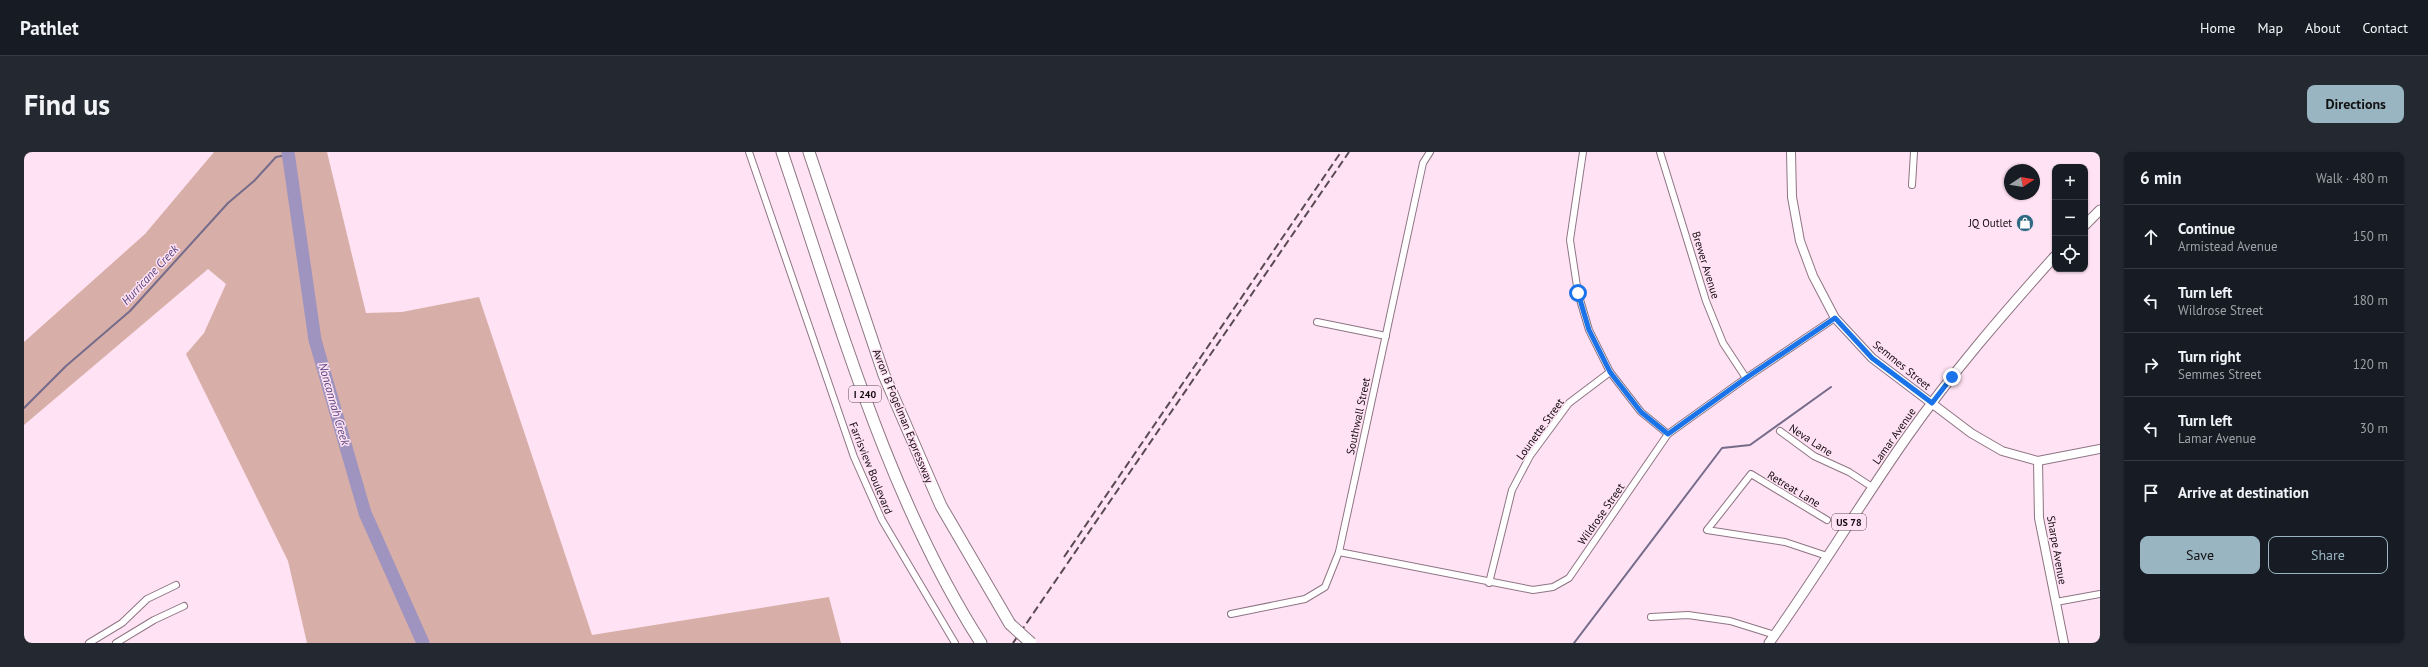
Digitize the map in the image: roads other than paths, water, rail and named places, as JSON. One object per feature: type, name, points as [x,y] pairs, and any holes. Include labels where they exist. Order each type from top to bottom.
[{"type":"highway","name":"I 240","points":[[782,152],[855,367],[902,495],[944,582],[981,643]]},
{"type":"highway","name":"Avron B Fogelman Expressway","points":[[809,152],[884,375],[941,506],[1021,643]]},
{"type":"highway","points":[[1010,624],[1031,643]]},
{"type":"main road","name":"Semmes Street","points":[[1791,152],[1792,197],[1800,241],[1813,276],[1835,318],[1872,358],[1971,434],[1996,448],[2038,460],[2100,449]]},
{"type":"main road","points":[[2088,222],[2100,210]]},
{"type":"main road","name":"Lamar Avenue","points":[[1769,643],[1872,487],[1932,403],[2010,306],[2052,259]]},
{"type":"main road","name":"Sharpe Avenue","points":[[2038,460],[2039,518],[2064,643]]},
{"type":"street","name":"Farrisview Boulevard","points":[[750,152],[854,457],[882,520],[955,643]]},
{"type":"street","name":"Southwall Street","points":[[1231,614],[1305,599],[1325,586],[1339,552],[1423,163],[1430,152]]},
{"type":"street","points":[[1583,152],[1570,240],[1578,293],[1589,330],[1610,372],[1641,412],[1668,434]]},
{"type":"street","name":"Brewer Avenue","points":[[1660,152],[1706,301],[1723,342],[1746,378]]},
{"type":"street","points":[[1912,185],[1914,152]]},
{"type":"street","name":"Wildrose Street","points":[[1339,552],[1489,583],[1533,590],[1553,587],[1569,578],[1668,434],[1746,378],[1835,318]]},
{"type":"street","points":[[1317,322],[1386,336]]},
{"type":"street","name":"Lounette Street","points":[[1489,583],[1512,490],[1530,456],[1570,403],[1610,372]]},
{"type":"street","name":"Neva Lane","points":[[1780,431],[1814,456],[1849,472],[1872,487]]},
{"type":"street","name":"Retreat Lane","points":[[1827,520],[1751,474],[1707,530],[1785,542],[1827,556]]},
{"type":"street","points":[[89,643],[122,623],[147,599],[176,585]]},
{"type":"street","points":[[2056,602],[2100,594]]},
{"type":"street","points":[[116,643],[154,620],[184,606]]},
{"type":"street","points":[[1651,617],[1688,615],[1730,621],[1775,635]]},
{"type":"waterway","name":"Nonconnah Creek","points":[[288,152],[315,340],[365,513],[423,643]]},
{"type":"waterway","name":"Hurricane Creek","points":[[24,408],[66,366],[130,311],[228,203],[254,181],[276,157],[287,155]]},
{"type":"waterway","points":[[1574,643],[1722,448],[1750,445],[1831,387]]},
{"type":"railway","points":[[1064,557],[1341,152]]},
{"type":"railway","points":[[1013,643],[1349,152]]},
{"type":"place","name":"JQ Outlet","points":[[2025,223]]}]
